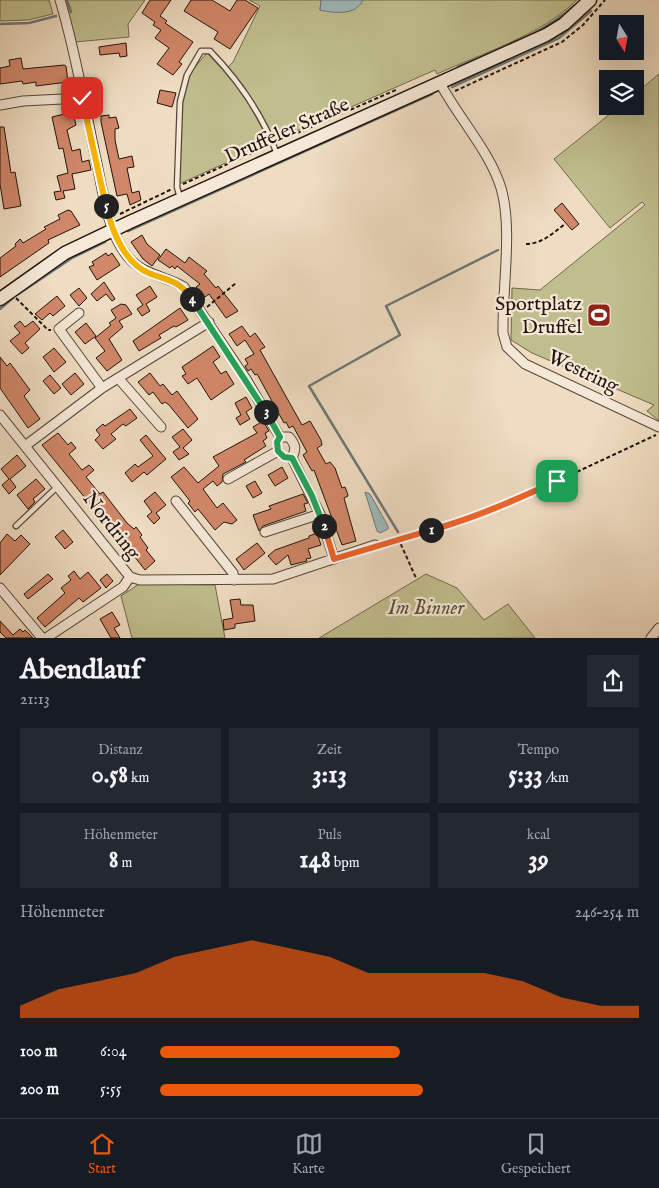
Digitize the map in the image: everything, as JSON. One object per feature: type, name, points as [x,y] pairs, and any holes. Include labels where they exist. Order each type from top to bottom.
[{"type":"street","points":[[60,0],[108,214],[127,256],[138,267],[150,274],[169,279],[184,287],[280,437]]},
{"type":"street","name":"Druffeler Straße","points":[[5,295],[65,253],[180,199],[546,35],[564,24],[590,0]]},
{"type":"street","name":"Westring","points":[[440,83],[493,169],[501,187],[506,216],[502,326],[507,346],[525,364],[659,428]]},
{"type":"street","points":[[0,105],[23,101],[82,98]]},
{"type":"street","points":[[79,313],[59,330],[102,388]]},
{"type":"street","points":[[25,446],[102,388],[208,322]]},
{"type":"street","points":[[119,379],[161,427]]},
{"type":"street","name":"Nordring","points":[[0,415],[130,577],[123,587],[46,638]]},
{"type":"street","points":[[280,437],[277,442],[278,451],[284,457],[292,458]]},
{"type":"street","points":[[280,437],[289,437],[295,443],[296,450],[292,458]]},
{"type":"street","points":[[228,479],[278,451]]},
{"type":"street","points":[[292,458],[320,514],[334,559]]},
{"type":"street","points":[[176,501],[233,573],[234,580]]},
{"type":"street","points":[[265,532],[320,514]]},
{"type":"street","points":[[130,577],[140,580],[273,579],[375,546]]},
{"type":"street","points":[[0,588],[42,638]]},
{"type":"street","points":[[651,638],[659,628]]},
{"type":"lane","points":[[180,199],[177,187],[180,102],[187,75],[201,51],[210,51],[242,88],[259,116],[278,156]]},
{"type":"lane","points":[[16,526],[58,486]]},
{"type":"path","points":[[526,244],[535,244],[565,224]]},
{"type":"path","points":[[201,312],[236,283]]},
{"type":"path","points":[[5,295],[48,330],[59,330]]},
{"type":"path","points":[[375,546],[463,521],[506,505],[659,432]]},
{"type":"path","points":[[398,538],[416,578]]},
{"type":"green space","points":[[0,0],[49,0],[53,14],[28,20],[0,21]]},
{"type":"green space","points":[[65,0],[145,0],[128,24],[129,37],[75,42]]},
{"type":"green space","points":[[249,0],[321,0],[320,10],[362,2],[363,0],[577,0],[546,23],[511,42],[437,74],[435,70],[274,141],[244,87],[228,67],[233,62],[260,6]]},
{"type":"green space","points":[[207,53],[241,89],[270,143],[179,184],[180,128],[183,98],[190,75]]},
{"type":"green space","name":"Sportplatz Druffel","points":[[659,74],[659,421],[647,411],[654,405],[532,353],[511,340],[512,288],[540,290],[645,205],[642,202],[610,228],[554,159],[609,115],[644,115],[644,86]]},
{"type":"green space","name":"Im Binner","points":[[426,574],[457,588],[484,620],[508,604],[535,638],[319,638]]},
{"type":"green space","points":[[139,584],[215,585],[225,638],[132,638],[121,596]]},
{"type":"water","points":[[321,0],[363,0],[360,5],[350,11],[332,12],[320,10]]},
{"type":"water","points":[[365,492],[370,494],[388,526],[388,529],[380,533],[377,531]]},
{"type":"building","points":[[150,0],[171,0],[160,16],[167,21],[165,23],[193,42],[179,62],[182,64],[173,75],[157,64],[169,48],[155,38],[161,30],[153,25],[155,22],[142,13]]},
{"type":"building","points":[[191,0],[212,0],[230,11],[237,0],[245,0],[258,8],[230,49],[214,39],[218,32],[184,11]]},
{"type":"building","points":[[126,43],[127,56],[120,57],[119,53],[100,55],[99,47]]},
{"type":"building","points":[[21,58],[23,69],[66,66],[68,82],[36,86],[36,82],[23,84],[22,81],[0,84],[0,68],[10,66],[9,60]]},
{"type":"building","points":[[160,90],[176,93],[172,107],[157,103]]},
{"type":"building","points":[[73,112],[76,125],[67,130],[72,151],[80,149],[82,162],[89,160],[91,170],[72,174],[75,189],[63,191],[65,198],[56,200],[54,192],[61,191],[57,176],[68,173],[63,148],[59,149],[52,117]]},
{"type":"building","points":[[109,115],[109,118],[116,117],[119,128],[115,129],[115,140],[119,159],[132,156],[134,167],[127,168],[132,193],[139,191],[141,200],[130,205],[127,194],[117,196],[101,122],[101,116]]},
{"type":"building","points":[[0,127],[4,127],[11,173],[15,172],[21,206],[4,209],[0,184]]},
{"type":"building","points":[[562,203],[579,224],[572,230],[554,210]]},
{"type":"building","points":[[68,210],[71,211],[80,225],[48,240],[49,243],[0,277],[0,258],[16,246],[15,244],[20,239],[23,243],[46,229],[44,227],[60,219],[58,215]]},
{"type":"building","points":[[142,235],[147,244],[160,255],[152,266],[143,259],[131,242]]},
{"type":"building","points":[[166,249],[185,263],[189,257],[207,271],[204,274],[216,288],[218,286],[238,311],[226,318],[209,294],[205,297],[196,287],[200,284],[177,266],[175,269],[172,266],[170,268],[158,260]]},
{"type":"building","points":[[106,253],[108,256],[112,253],[120,265],[97,280],[89,267],[94,265],[92,262]]},
{"type":"building","points":[[104,282],[115,299],[112,301],[106,294],[97,301],[91,294]]},
{"type":"building","points":[[150,286],[157,297],[146,304],[150,311],[142,316],[137,309],[143,305],[136,295]]},
{"type":"building","points":[[79,288],[87,298],[79,306],[70,295]]},
{"type":"building","points":[[57,296],[65,306],[53,316],[50,313],[42,320],[35,314]]},
{"type":"building","points":[[121,304],[126,305],[132,314],[119,321],[123,327],[109,339],[122,360],[107,371],[96,358],[105,351],[95,338],[111,325],[109,323],[116,318],[111,310]]},
{"type":"building","points":[[180,308],[188,320],[159,335],[161,338],[139,351],[133,341]]},
{"type":"building","points":[[20,321],[25,327],[33,321],[40,329],[25,343],[29,348],[22,354],[10,341],[20,333],[14,326]]},
{"type":"building","points":[[86,323],[96,336],[85,344],[75,332]]},
{"type":"building","points":[[242,326],[250,337],[255,333],[265,347],[260,350],[302,425],[310,421],[321,440],[322,445],[317,448],[326,464],[330,462],[335,468],[342,488],[345,487],[347,492],[348,496],[344,498],[356,541],[342,545],[314,470],[312,471],[303,455],[307,452],[293,426],[289,428],[286,422],[284,423],[257,374],[255,375],[251,369],[248,371],[245,366],[248,364],[245,359],[254,354],[245,340],[237,346],[229,334]]},
{"type":"building","points":[[213,346],[220,357],[213,362],[221,374],[226,371],[234,384],[211,400],[197,378],[188,384],[182,376],[186,374],[182,367]]},
{"type":"building","points":[[54,348],[66,362],[54,372],[43,357]]},
{"type":"building","points":[[0,357],[7,366],[10,363],[30,390],[24,396],[40,419],[28,428],[0,388]]},
{"type":"building","points":[[75,373],[84,384],[71,395],[62,384]]},
{"type":"building","points":[[150,373],[160,386],[163,384],[172,395],[177,391],[198,419],[188,428],[169,405],[165,402],[162,404],[153,392],[149,395],[138,382]]},
{"type":"building","points":[[50,375],[61,388],[54,394],[43,381]]},
{"type":"building","points":[[246,397],[252,408],[246,412],[250,419],[240,425],[236,418],[241,415],[235,403]]},
{"type":"building","points":[[130,409],[137,418],[126,426],[123,424],[111,434],[116,439],[103,449],[95,440],[100,435],[96,430]]},
{"type":"building","points":[[263,421],[269,431],[265,433],[267,438],[263,441],[266,446],[244,460],[246,462],[223,474],[222,482],[217,486],[213,481],[203,489],[217,508],[223,503],[237,520],[232,524],[224,522],[215,530],[198,509],[195,512],[188,503],[190,501],[171,477],[184,467],[198,483],[219,466],[213,457],[257,433],[253,427]]},
{"type":"building","points":[[183,429],[192,440],[183,448],[189,454],[179,460],[173,452],[180,447],[172,437]]},
{"type":"building","points":[[58,433],[68,445],[71,442],[76,448],[69,454],[82,470],[89,465],[94,470],[86,477],[100,494],[103,492],[127,523],[134,529],[136,527],[142,535],[140,537],[148,548],[146,550],[155,561],[145,570],[42,445]]},
{"type":"building","points":[[146,435],[166,459],[147,475],[144,472],[132,482],[125,473],[135,464],[138,467],[153,456],[140,440]]},
{"type":"building","points":[[17,455],[26,466],[10,479],[16,487],[9,494],[2,485],[9,479],[1,469]]},
{"type":"building","points":[[282,467],[288,478],[275,486],[268,475]]},
{"type":"building","points":[[36,479],[45,489],[33,499],[35,502],[28,509],[17,495]]},
{"type":"building","points":[[255,481],[262,493],[253,498],[246,486]]},
{"type":"building","points":[[155,492],[166,505],[156,513],[160,518],[154,524],[147,516],[152,512],[144,501]]},
{"type":"building","points":[[303,494],[308,503],[304,504],[306,511],[263,526],[259,531],[253,515],[271,509],[269,506]]},
{"type":"building","points":[[63,530],[73,542],[65,549],[55,537]]},
{"type":"building","points":[[317,533],[321,545],[308,549],[311,558],[306,559],[307,561],[291,565],[288,555],[276,565],[268,556],[275,550],[309,538],[309,536]]},
{"type":"building","points":[[7,534],[15,541],[21,535],[30,544],[0,575],[0,543]]},
{"type":"building","points":[[257,543],[265,553],[244,570],[236,559]]},
{"type":"building","points":[[74,571],[80,579],[88,572],[101,588],[83,602],[79,598],[45,627],[37,618],[65,593],[61,588],[71,580],[68,576]]},
{"type":"building","points":[[48,574],[53,579],[28,599],[24,594]]},
{"type":"building","points":[[107,574],[113,581],[106,588],[100,580]]},
{"type":"building","points":[[240,599],[241,605],[253,605],[255,621],[235,624],[235,628],[224,630],[223,620],[233,618],[230,600]]},
{"type":"building","points":[[112,612],[120,625],[114,628],[120,638],[111,638],[100,619]]},
{"type":"building","points":[[0,621],[13,635],[20,629],[23,632],[25,630],[33,638],[6,638],[0,632]]},
{"type":"waterway","points":[[67,0],[71,12]]},
{"type":"waterway","points":[[458,67],[533,33],[548,25],[574,6]]},
{"type":"waterway","points":[[452,87],[559,38],[591,11]]},
{"type":"waterway","points":[[0,24],[29,23],[56,16]]},
{"type":"waterway","points":[[128,231],[432,94]]},
{"type":"waterway","points":[[17,295],[72,258],[105,242]]},
{"type":"waterway","points":[[398,532],[309,386],[400,335],[386,306],[498,250]]},
{"type":"waterway","points":[[0,309],[13,298]]},
{"type":"place","name":"Sportplatz Druffel","points":[[599,315]]},
{"type":"route","points":[[82,98],[108,214],[127,256],[138,267],[150,274],[169,279],[184,287],[208,322],[246,379],[280,437],[277,442],[278,451],[284,457],[292,458],[320,514],[334,559],[396,539],[463,521],[506,505],[557,481]]}]
